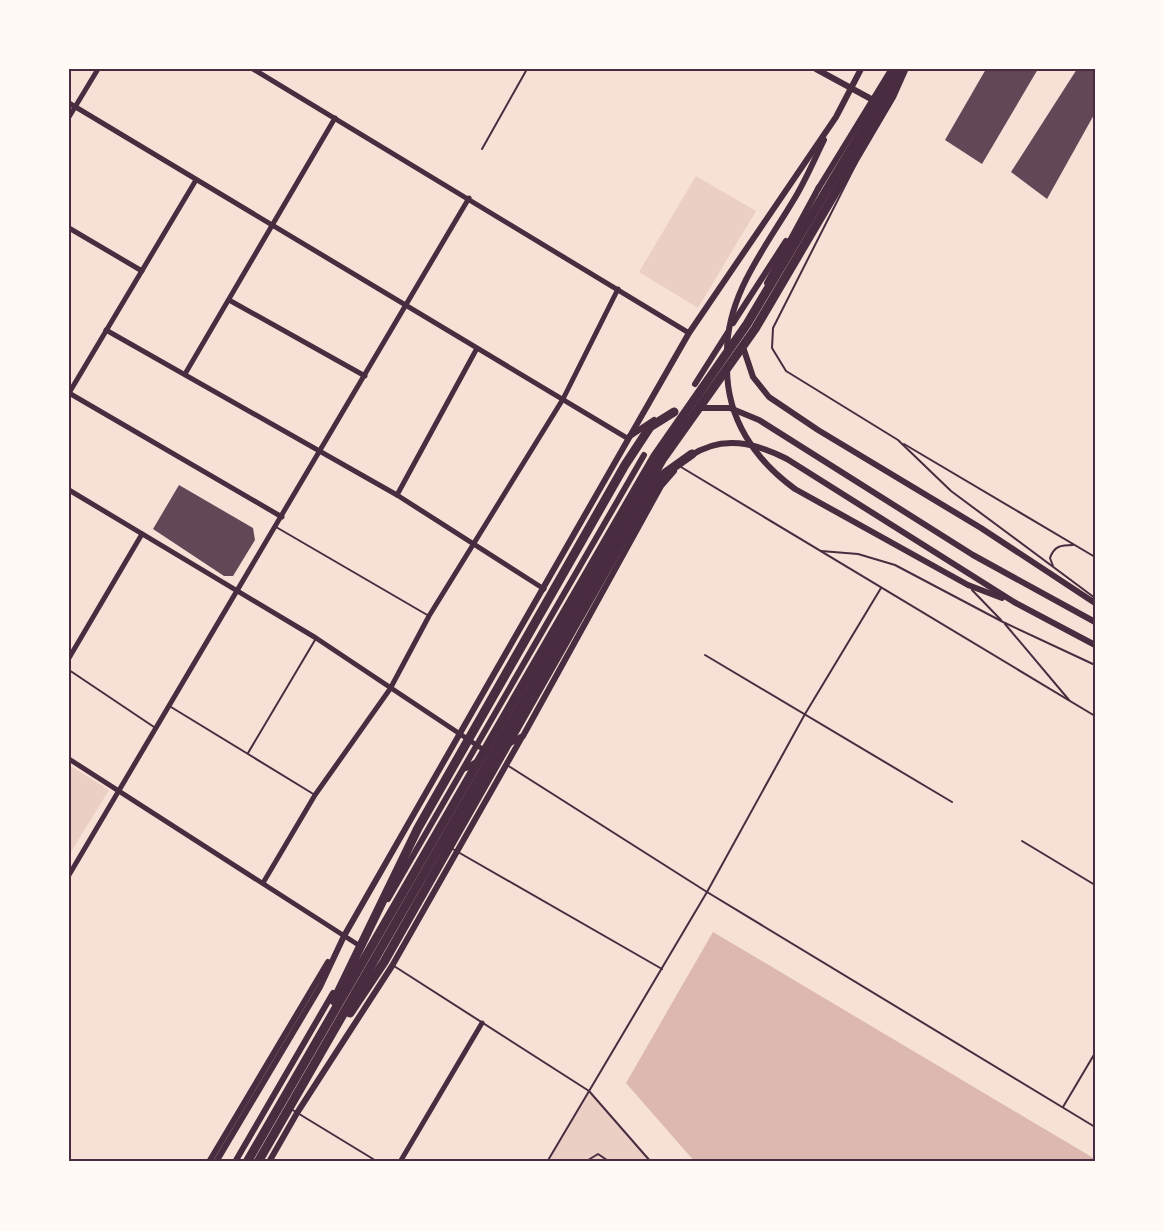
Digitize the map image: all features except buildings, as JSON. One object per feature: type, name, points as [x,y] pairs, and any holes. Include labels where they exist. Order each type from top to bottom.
[{"type":"highway","points":[[302,1075],[655,456],[747,324],[885,92],[893,69]]},
{"type":"highway","points":[[247,1162],[302,1075],[662,460],[755,329],[892,96],[904,69]]},
{"type":"highway","points":[[258,1162],[302,1075],[418,828],[625,465],[650,427],[674,412]]},
{"type":"highway","points":[[302,1075],[384,962],[656,483],[664,474],[692,454]]},
{"type":"street","points":[[69,117],[98,69]]},
{"type":"street","points":[[253,69],[689,333]]},
{"type":"street","points":[[816,69],[873,100]]},
{"type":"street","points":[[861,69],[794,199],[744,284],[734,308],[727,347],[727,373],[735,415],[758,458],[774,474],[795,489],[968,585],[1014,602]]},
{"type":"street","points":[[694,384],[893,69]]},
{"type":"street","points":[[69,103],[476,350],[627,438]]},
{"type":"street","points":[[209,1162],[344,936],[689,333],[836,117]]},
{"type":"street","points":[[185,374],[335,118]]},
{"type":"street","points":[[196,180],[69,393],[282,517]]},
{"type":"street","points":[[819,187],[745,326],[743,352],[759,387],[769,397],[818,430],[981,528],[1095,603]]},
{"type":"street","points":[[69,875],[171,707],[469,198]]},
{"type":"street","points":[[69,228],[142,271]]},
{"type":"street","points":[[263,883],[315,795],[390,688],[429,616],[563,399],[618,289]]},
{"type":"street","points":[[229,300],[365,375]]},
{"type":"street","points":[[106,330],[397,495],[543,589]]},
{"type":"street","points":[[397,495],[476,350]]},
{"type":"street","points":[[627,438],[648,423],[674,412],[707,406],[730,408],[759,420],[973,555],[1095,622]]},
{"type":"street","points":[[269,1162],[297,1113],[392,966],[661,486],[692,454],[722,442],[739,442],[765,448],[787,459],[1014,602],[1095,645]]},
{"type":"street","points":[[235,1162],[466,768],[475,745],[644,455]]},
{"type":"street","points":[[69,490],[316,638],[506,765]]},
{"type":"street","points":[[69,658],[142,534]]},
{"type":"street","points":[[466,768],[522,736]]},
{"type":"street","points":[[69,759],[360,946]]},
{"type":"street","points":[[216,1162],[320,987],[344,936]]},
{"type":"street","points":[[400,1162],[482,1023]]},
{"type":"lane","points":[[482,149],[527,69]]},
{"type":"lane","points":[[873,100],[856,166],[773,328],[771,343],[777,361],[791,375],[1095,557]]},
{"type":"lane","points":[[898,440],[951,491],[1095,598]]},
{"type":"lane","points":[[679,465],[818,551],[1095,716]]},
{"type":"lane","points":[[276,527],[429,616]]},
{"type":"lane","points":[[1053,566],[1050,558],[1052,552],[1063,545],[1075,545]]},
{"type":"lane","points":[[818,551],[858,554],[895,565],[1003,622],[1095,665]]},
{"type":"lane","points":[[968,585],[1003,622],[1070,702]]},
{"type":"lane","points":[[547,1162],[707,892],[805,714],[881,588]]},
{"type":"lane","points":[[248,753],[316,638]]},
{"type":"lane","points":[[705,655],[952,802]]},
{"type":"lane","points":[[69,670],[157,728]]},
{"type":"lane","points":[[171,707],[315,795]]},
{"type":"lane","points":[[506,765],[707,892],[1095,1127]]},
{"type":"lane","points":[[427,833],[662,969]]},
{"type":"lane","points":[[1022,841],[1095,885]]},
{"type":"lane","points":[[360,946],[589,1091],[651,1162]]},
{"type":"lane","points":[[1063,1107],[1095,1053]]},
{"type":"lane","points":[[274,1098],[378,1162]]},
{"type":"lane","points":[[585,1162],[598,1154],[610,1162]]},
{"type":"shaded area","points":[[696,176],[756,211],[698,308],[639,272]]},
{"type":"shaded area","points":[[69,765],[109,790],[69,855]]},
{"type":"shaded area","points":[[713,932],[1095,1159],[1095,1162],[695,1162],[626,1083]]},
{"type":"shaded area","points":[[589,1091],[651,1162],[547,1162]]}]
